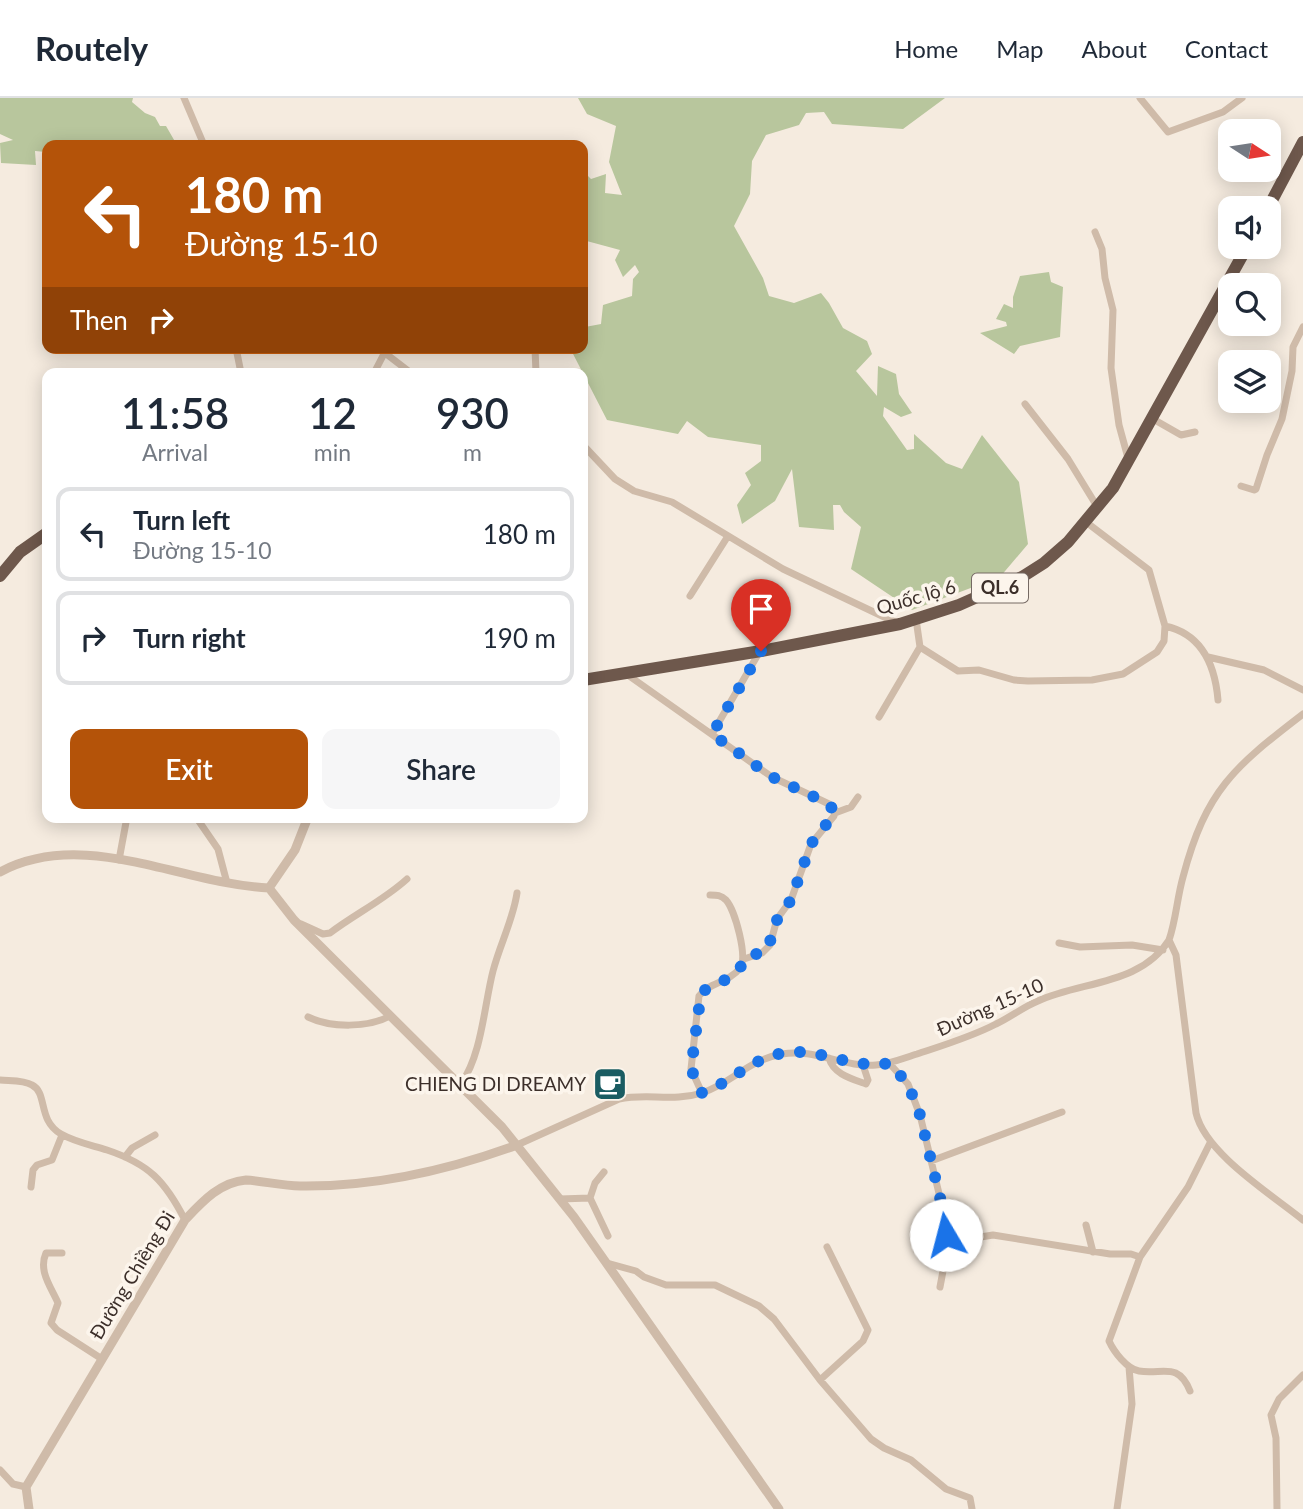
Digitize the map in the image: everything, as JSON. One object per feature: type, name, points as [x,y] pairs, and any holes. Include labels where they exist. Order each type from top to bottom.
[{"type":"highway","points":[[1274,196],[1303,142]]},
{"type":"highway","name":"Quốc lộ 6","points":[[588,679],[761,651],[900,624],[959,605],[1022,577],[1052,556],[1098,508],[1129,462],[1240,259]]},
{"type":"highway","points":[[0,576],[20,552],[42,537]]},
{"type":"street","points":[[184,98],[202,140]]},
{"type":"street","points":[[1140,98],[1168,132],[1223,112],[1242,98]]},
{"type":"street","points":[[1095,232],[1102,250],[1113,310],[1111,368],[1119,425],[1129,462]]},
{"type":"street","points":[[1241,486],[1256,489],[1281,424],[1292,371],[1293,347],[1303,327]]},
{"type":"street","points":[[389,354],[405,368]]},
{"type":"street","points":[[1025,404],[1068,459],[1098,508]]},
{"type":"street","points":[[1153,419],[1181,435],[1195,432]]},
{"type":"street","points":[[588,450],[615,479],[634,491],[672,502],[783,569],[900,624]]},
{"type":"street","points":[[920,647],[958,671],[979,670],[1019,681],[1092,680],[1123,674],[1157,652],[1164,641],[1165,626],[1149,570],[1086,522]]},
{"type":"street","points":[[690,596],[728,536]]},
{"type":"street","points":[[879,717],[920,647],[916,619]]},
{"type":"street","points":[[1165,626],[1189,635],[1209,657],[1218,700]]},
{"type":"street","points":[[712,734],[761,651]]},
{"type":"street","points":[[1209,657],[1264,670],[1303,690]]},
{"type":"street","points":[[625,672],[772,777],[829,804],[835,813]]},
{"type":"street","name":"Đường 15-10","points":[[517,1145],[618,1100],[634,1097],[670,1099],[702,1093],[723,1085],[751,1064],[767,1056],[798,1052],[863,1065],[889,1063],[980,1032],[1046,998],[1122,975],[1150,962],[1164,950],[1170,940],[1177,898],[1191,848],[1215,796],[1243,762],[1303,714]]},
{"type":"street","points":[[744,959],[768,949],[775,923],[791,900],[811,844],[835,813],[851,807],[859,797]]},
{"type":"street","points":[[119,860],[126,823]]},
{"type":"street","points":[[200,823],[218,849],[227,883]]},
{"type":"street","points":[[270,888],[295,850],[306,823]]},
{"type":"street","points":[[0,872],[23,861],[53,854],[82,854],[227,883],[270,888],[295,920],[461,1084],[517,1145],[607,1263],[779,1509]]},
{"type":"street","points":[[295,920],[319,933],[327,934],[388,895],[407,879]]},
{"type":"street","points":[[461,1084],[473,1061],[494,969],[517,893]]},
{"type":"street","points":[[702,1093],[691,1069],[699,996],[706,989],[732,977],[744,959],[727,901],[719,895],[710,895]]},
{"type":"street","points":[[1170,940],[1176,955],[1196,1113],[1202,1132],[1210,1143],[1303,1220]]},
{"type":"street","points":[[1059,943],[1080,947],[1132,945],[1164,950]]},
{"type":"street","points":[[308,1017],[319,1023],[342,1026],[381,1021],[390,1016]]},
{"type":"street","points":[[829,1058],[836,1070],[866,1084],[868,1080],[863,1065]]},
{"type":"street","points":[[889,1063],[910,1089],[924,1127],[948,1237],[962,1240],[993,1235],[1140,1257]]},
{"type":"street","points":[[0,1080],[25,1082],[35,1086],[40,1093],[44,1115],[50,1125],[62,1135],[125,1157],[145,1168],[166,1186],[185,1220]]},
{"type":"street","points":[[931,1161],[1062,1112]]},
{"type":"street","points":[[31,1187],[33,1170],[37,1165],[52,1160],[62,1135]]},
{"type":"street","points":[[125,1157],[132,1148],[155,1135]]},
{"type":"street","points":[[1190,1391],[1182,1378],[1174,1372],[1136,1371],[1129,1367],[1111,1345],[1110,1334],[1140,1257],[1188,1186],[1210,1143]]},
{"type":"street","name":"Đường Chiềng Đi","points":[[26,1487],[185,1220],[212,1194],[238,1181],[296,1186],[376,1180],[442,1168],[517,1145]]},
{"type":"street","points":[[604,1172],[595,1183],[590,1198],[608,1236]]},
{"type":"street","points":[[560,1199],[590,1198]]},
{"type":"street","points":[[1086,1224],[1093,1252]]},
{"type":"street","points":[[940,1287],[943,1271],[937,1252],[945,1230]]},
{"type":"street","points":[[820,1380],[863,1341],[868,1330],[827,1247]]},
{"type":"street","points":[[62,1254],[46,1254],[44,1259],[46,1281],[58,1303],[51,1323],[57,1330],[102,1359]]},
{"type":"street","points":[[607,1263],[623,1266],[666,1285],[715,1286],[758,1306],[774,1320],[820,1380],[871,1438],[884,1448],[911,1460],[946,1489],[970,1498],[972,1509]]},
{"type":"street","points":[[1116,1509],[1132,1404],[1129,1367]]},
{"type":"street","points":[[1277,1509],[1276,1438],[1271,1415],[1279,1399],[1303,1375]]},
{"type":"street","points":[[0,1470],[13,1483],[26,1487],[28,1509]]},
{"type":"green space","points":[[0,98],[133,98],[132,102],[145,113],[155,117],[160,126],[166,126],[174,140],[42,140],[42,152],[35,151],[36,165],[1,163],[0,143],[13,140],[0,134]]},
{"type":"green space","points":[[578,98],[945,98],[903,129],[832,124],[824,112],[806,113],[799,125],[766,135],[752,161],[750,194],[734,226],[763,278],[769,296],[794,303],[821,293],[843,328],[867,341],[872,354],[856,371],[877,396],[878,366],[896,374],[899,394],[912,413],[901,417],[884,407],[883,416],[907,450],[914,449],[914,434],[946,463],[962,469],[982,435],[1019,482],[1028,544],[1000,577],[912,610],[851,569],[861,527],[840,505],[833,505],[834,530],[799,527],[792,469],[775,501],[742,524],[737,505],[751,485],[745,473],[761,461],[761,445],[708,437],[687,421],[678,434],[607,420],[588,383],[588,368],[580,368],[573,354],[588,354],[588,326],[601,324],[603,305],[632,296],[633,279],[639,272],[635,265],[623,277],[615,260],[620,250],[588,241],[588,176],[591,179],[606,174],[605,193],[622,195],[609,162],[616,126],[587,114]]},
{"type":"green space","points":[[1049,272],[1051,282],[1063,287],[1060,337],[1020,346],[1014,354],[980,333],[1007,326],[1006,322],[996,319],[1004,304],[1013,308],[1013,297],[1020,276]]},
{"type":"place","name":"CHIENG DI DREAMY","points":[[610,1084]]},
{"type":"route","points":[[761,651],[712,734],[772,777],[829,804],[835,813],[811,844],[791,900],[775,923],[768,949],[744,959],[732,977],[706,989],[699,996],[691,1065],[693,1077],[702,1093],[723,1085],[760,1059],[792,1052],[869,1065],[889,1063],[908,1084],[924,1127],[946,1235]]}]
